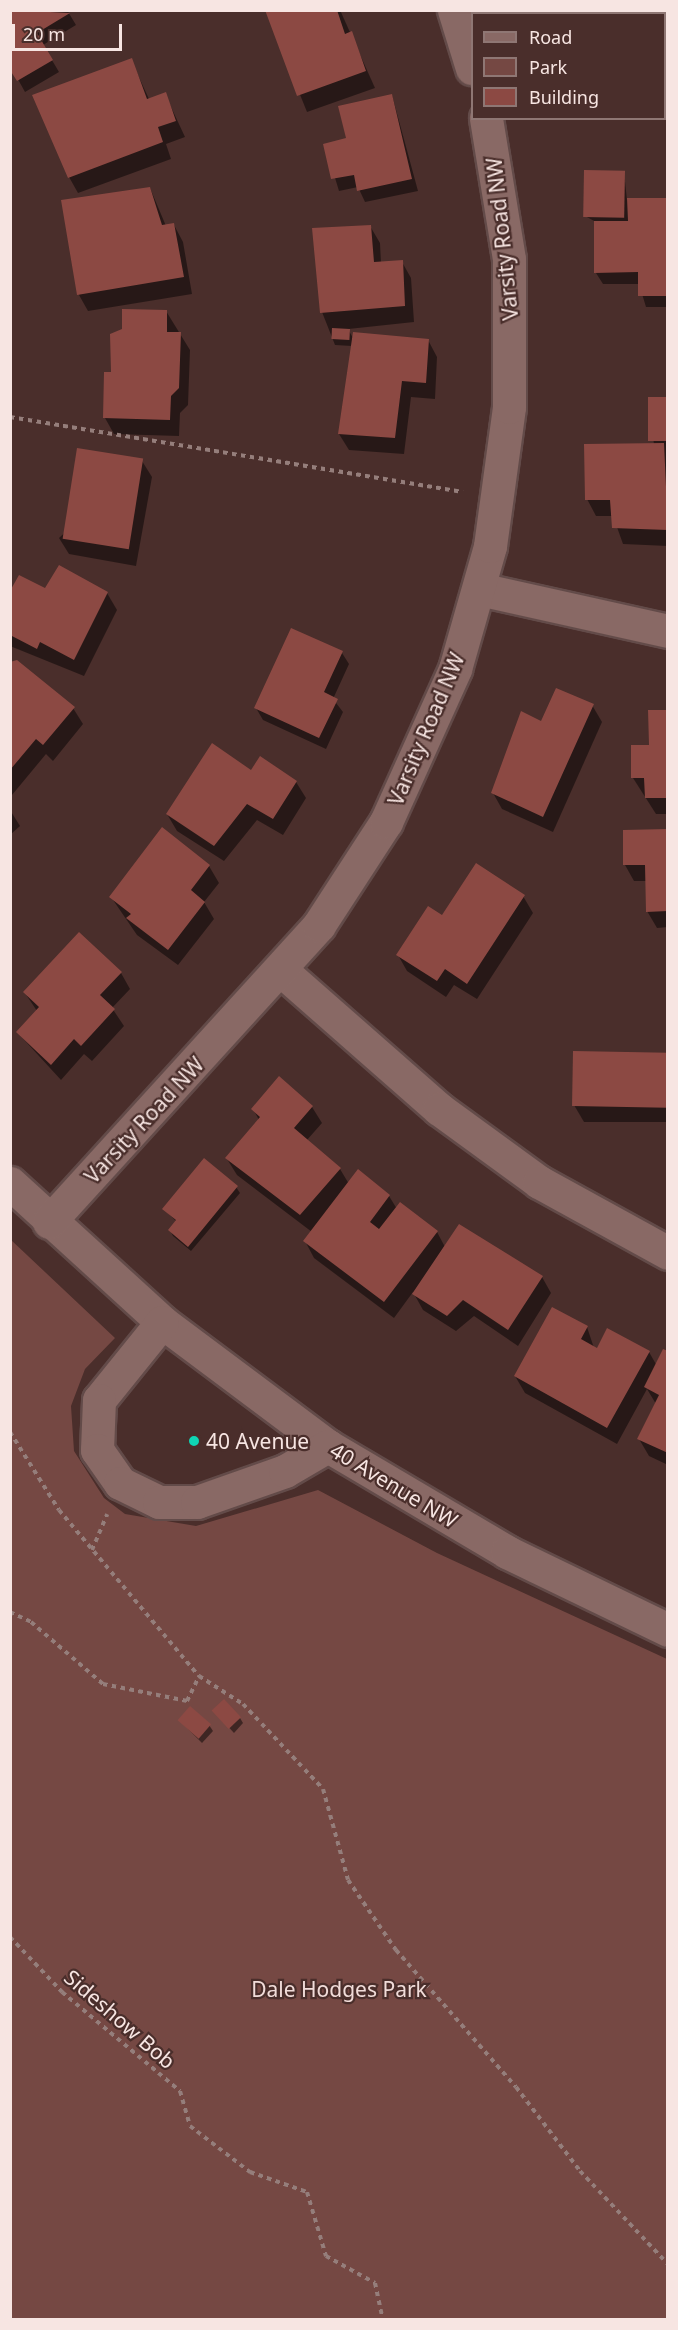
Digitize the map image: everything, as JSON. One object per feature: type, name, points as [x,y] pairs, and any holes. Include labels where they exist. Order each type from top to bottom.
[{"type":"street","points":[[454,10],[471,65]]},
{"type":"street","name":"Varsity Road NW","points":[[50,1222],[282,971],[352,876],[407,780],[455,669],[479,589],[499,498],[512,330],[507,249],[486,120]]},
{"type":"street","points":[[479,589],[668,631]]},
{"type":"street","points":[[282,971],[448,1116],[539,1182],[668,1253]]},
{"type":"street","name":"40 Avenue NW","points":[[10,1183],[162,1322],[328,1446],[507,1552],[668,1630]]},
{"type":"street","points":[[162,1322],[99,1400],[97,1450],[120,1484],[159,1503],[197,1503],[285,1471],[328,1446]]},
{"type":"path","points":[[10,417],[499,498]]},
{"type":"path","points":[[10,1432],[60,1510],[200,1676],[243,1704],[323,1789],[348,1880],[396,1950],[516,2086],[580,2171],[668,2264]]},
{"type":"path","points":[[10,1612],[31,1623],[104,1684],[187,1701],[200,1676]]},
{"type":"path","name":"Sideshow Bob","points":[[10,1937],[62,1992],[180,2091],[190,2126],[250,2172],[308,2193],[326,2256],[375,2283],[383,2319]]},
{"type":"green space","name":"Dale Hodges Park","points":[[10,1239],[115,1338],[85,1369],[71,1406],[74,1451],[104,1498],[125,1514],[196,1526],[318,1490],[437,1553],[667,1659],[667,2319],[11,2319]]},
{"type":"building","points":[[10,10],[70,13],[37,33],[53,60],[17,81],[10,70]]},
{"type":"building","points":[[265,10],[337,10],[345,34],[352,31],[366,71],[297,96]]},
{"type":"building","points":[[132,58],[147,99],[166,92],[176,121],[158,127],[163,142],[68,178],[32,95]]},
{"type":"building","points":[[392,94],[412,179],[357,191],[354,175],[331,179],[323,144],[346,138],[338,106]]},
{"type":"building","points":[[584,170],[625,171],[624,218],[583,217]]},
{"type":"building","points":[[150,187],[162,225],[174,223],[184,277],[77,295],[61,200]]},
{"type":"building","points":[[627,198],[668,198],[668,296],[638,296],[638,272],[594,273],[594,221],[628,221]]},
{"type":"building","points":[[371,225],[374,262],[403,260],[405,306],[320,313],[312,228]]},
{"type":"building","points":[[122,309],[167,310],[167,332],[181,332],[179,388],[171,396],[170,420],[103,418],[104,372],[111,372],[110,334],[122,329]]},
{"type":"building","points":[[332,328],[350,329],[349,340],[331,339]]},
{"type":"building","points":[[353,332],[429,339],[426,383],[402,381],[395,438],[338,434]]},
{"type":"building","points":[[648,397],[668,397],[668,441],[648,441]]},
{"type":"building","points":[[664,443],[668,530],[612,528],[610,500],[585,500],[584,444]]},
{"type":"building","points":[[77,448],[143,458],[129,549],[63,539]]},
{"type":"building","points":[[59,565],[108,592],[74,660],[40,642],[37,649],[10,635],[10,591],[19,575],[45,588]]},
{"type":"building","points":[[291,628],[343,651],[324,692],[338,699],[319,738],[254,708]]},
{"type":"building","points":[[17,660],[75,707],[43,745],[36,739],[10,770],[10,662]]},
{"type":"building","points":[[556,688],[594,704],[543,817],[491,793],[521,711],[541,721]]},
{"type":"building","points":[[648,710],[668,710],[668,798],[645,798],[644,778],[631,778],[631,745],[649,745]]},
{"type":"building","points":[[212,743],[251,770],[260,756],[297,781],[273,819],[247,804],[214,846],[166,814]]},
{"type":"building","points":[[162,827],[210,865],[191,890],[205,902],[168,950],[126,918],[131,914],[109,897]]},
{"type":"building","points":[[668,829],[668,911],[646,912],[645,865],[623,865],[623,830]]},
{"type":"building","points":[[476,863],[525,895],[467,984],[445,969],[437,981],[396,955],[428,906],[442,915]]},
{"type":"building","points":[[79,932],[122,972],[100,995],[115,1009],[81,1046],[74,1039],[51,1065],[16,1032],[39,1007],[23,992]]},
{"type":"building","points":[[573,1051],[668,1053],[667,1108],[572,1106]]},
{"type":"building","points":[[279,1076],[313,1106],[294,1128],[341,1168],[300,1215],[225,1158],[260,1117],[251,1109]]},
{"type":"building","points":[[204,1158],[238,1186],[188,1247],[168,1230],[176,1220],[162,1209]]},
{"type":"building","points":[[358,1169],[390,1195],[370,1222],[379,1229],[400,1202],[438,1231],[384,1302],[303,1241]]},
{"type":"building","points":[[459,1224],[543,1276],[508,1330],[463,1300],[447,1316],[412,1294]]},
{"type":"building","points":[[552,1307],[588,1326],[581,1339],[597,1348],[607,1328],[650,1351],[607,1428],[514,1376]]},
{"type":"building","points":[[663,1349],[668,1351],[668,1453],[637,1439],[659,1395],[644,1387]]},
{"type":"building","points":[[224,1699],[241,1717],[229,1729],[212,1711]]},
{"type":"building","points":[[190,1706],[211,1724],[199,1739],[178,1720]]},
{"type":"place","name":"40 Avenue","points":[[194,1441]]}]
